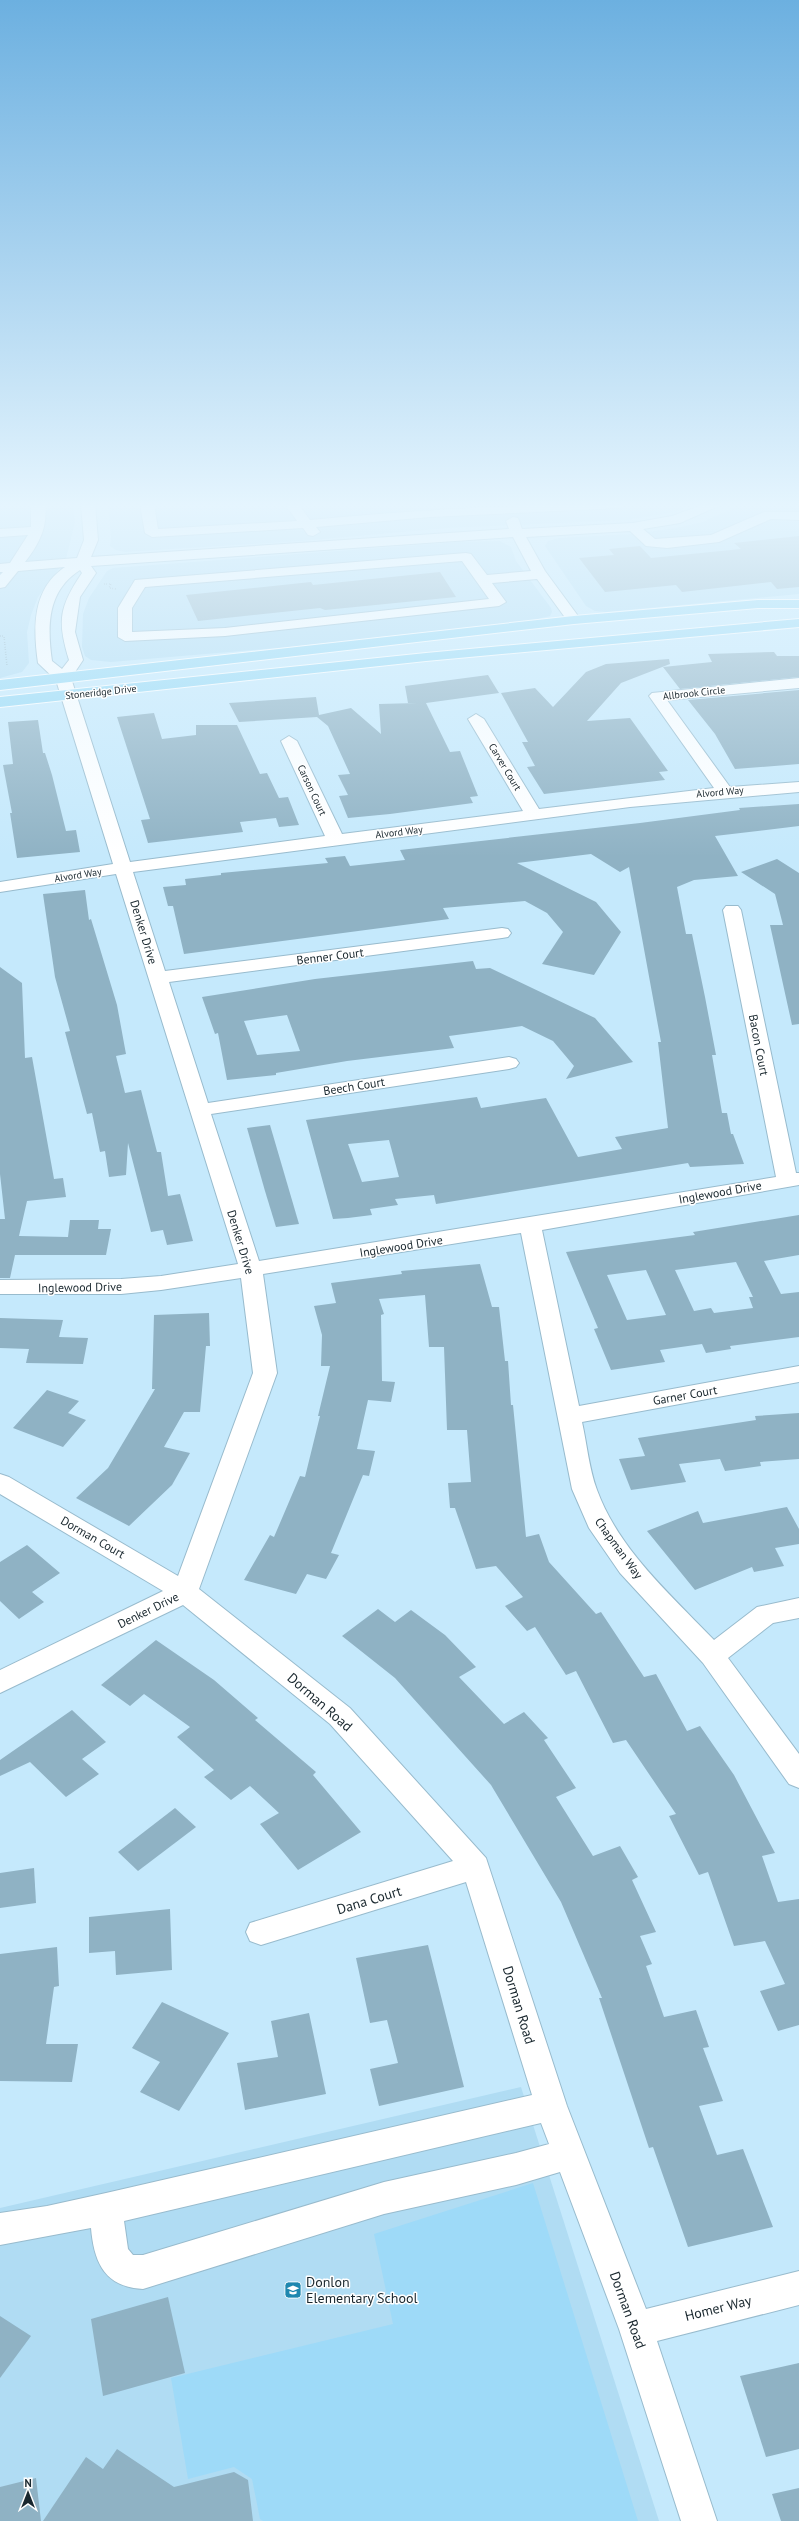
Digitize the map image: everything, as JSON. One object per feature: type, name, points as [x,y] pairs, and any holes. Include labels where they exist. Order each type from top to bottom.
[{"type":"main road","name":"Stoneridge Drive","points":[[0,702],[65,687],[561,622]]},
{"type":"main road","points":[[426,657],[437,646],[555,633],[574,627],[574,622]]},
{"type":"main road","name":"Stoneridge Drive","points":[[0,685],[65,687],[426,657],[799,623]]},
{"type":"street","points":[[42,622],[40,634],[45,663],[65,687],[76,660],[68,632],[69,622]]},
{"type":"street","points":[[125,622],[125,637],[225,632],[320,622]]},
{"type":"street","name":"Allbrook Circle","points":[[724,791],[657,696],[799,683]]},
{"type":"street","name":"Denker Drive","points":[[0,1682],[185,1592],[265,1373],[251,1270],[124,867],[65,687]]},
{"type":"street","name":"Carver Court","points":[[476,719],[534,815]]},
{"type":"street","name":"Carson Court","points":[[289,741],[336,840]]},
{"type":"street","name":"Alvord Way","points":[[0,887],[124,867],[724,791],[799,787]]},
{"type":"street","name":"Bacon Court","points":[[732,910],[793,1180]]},
{"type":"street","name":"Benner Court","points":[[158,978],[502,933]]},
{"type":"street","name":"Beech Court","points":[[200,1110],[509,1063]]},
{"type":"street","name":"Inglewood Drive","points":[[0,1287],[61,1289],[114,1288],[251,1270],[530,1225],[793,1180]]},
{"type":"street","name":"Chapman Way","points":[[530,1225],[584,1489],[598,1522],[629,1566],[712,1656],[799,1776]]},
{"type":"street","name":"Garner Court","points":[[570,1416],[799,1374]]},
{"type":"street","name":"Dorman Court","points":[[0,1483],[185,1592]]},
{"type":"street","name":"Dorman Road","points":[[185,1592],[340,1716],[476,1867],[551,2106],[636,2329],[700,2521]]},
{"type":"street","points":[[712,1656],[766,1614],[799,1608]]},
{"type":"street","name":"Dana Court","points":[[261,1932],[476,1867]]},
{"type":"street","points":[[0,2229],[47,2222],[106,2209],[551,2106]]},
{"type":"street","points":[[106,2209],[111,2249],[117,2265],[129,2273],[143,2272],[384,2198],[516,2169],[570,2153]]},
{"type":"street","name":"Homer Way","points":[[636,2329],[799,2288]]},
{"type":"path","points":[[0,636],[4,636],[8,671]]},
{"type":"shaded area","points":[[0,622],[29,622],[27,632],[29,663],[22,672],[0,678]]},
{"type":"shaded area","points":[[83,622],[519,622],[289,647],[111,662],[91,660],[85,656],[82,647]]},
{"type":"shaded area","name":"Donlon Elementary School","points":[[521,2087],[659,2521],[0,2521],[0,2208]]},
{"type":"shaded area","points":[[533,2183],[638,2521],[263,2521],[260,2519],[252,2479],[234,2467],[188,2479],[171,2378],[393,2324],[374,2234]]},
{"type":"building","points":[[774,652],[777,656],[799,656],[799,677],[680,689],[663,667],[712,662],[708,654]]},
{"type":"building","points":[[669,659],[670,664],[621,683],[587,721],[630,718],[668,771],[659,772],[665,780],[544,794],[527,767],[535,766],[522,742],[528,742],[501,693],[535,688],[553,707],[586,672],[606,664]]},
{"type":"building","points":[[488,675],[499,693],[426,703],[450,752],[460,751],[478,796],[470,797],[473,803],[390,814],[348,818],[339,796],[348,795],[338,775],[350,774],[328,726],[317,717],[239,722],[229,703],[316,697],[319,715],[351,708],[381,734],[379,704],[417,703],[408,703],[405,686]]},
{"type":"building","points":[[799,690],[799,764],[735,769],[715,734],[688,700]]},
{"type":"building","points":[[154,713],[162,739],[196,735],[196,725],[237,725],[260,774],[267,773],[279,798],[288,797],[299,825],[279,827],[276,818],[240,822],[243,832],[148,843],[141,820],[150,819],[117,717]]},
{"type":"building","points":[[38,720],[43,753],[45,753],[52,775],[66,831],[76,830],[80,852],[17,858],[10,813],[12,813],[3,765],[13,764],[8,722]]},
{"type":"building","points":[[799,804],[799,826],[715,836],[738,876],[694,880],[677,887],[686,934],[692,934],[705,997],[716,1055],[712,1055],[722,1113],[727,1113],[731,1134],[733,1134],[744,1164],[690,1167],[688,1163],[436,1204],[434,1195],[395,1199],[398,1205],[370,1209],[372,1215],[333,1219],[306,1120],[477,1097],[481,1108],[546,1098],[578,1157],[622,1149],[615,1137],[668,1128],[658,1042],[661,1042],[629,867],[620,872],[591,854],[517,863],[596,902],[621,932],[594,975],[542,964],[563,932],[547,913],[525,901],[443,908],[449,919],[184,954],[173,906],[168,906],[163,887],[186,885],[185,879],[221,875],[221,873],[328,863],[325,858],[345,856],[350,866],[405,860],[400,850],[640,823],[740,810],[739,808]],"holes":[[[389,1140],[399,1177],[362,1182],[348,1144]]]},
{"type":"building","points":[[777,859],[799,873],[799,1024],[792,1025],[770,925],[783,925],[775,894],[741,872]]},
{"type":"building","points":[[85,890],[89,920],[91,919],[117,1005],[126,1054],[116,1056],[125,1093],[141,1090],[157,1152],[161,1152],[168,1196],[180,1194],[193,1241],[167,1245],[163,1230],[151,1232],[128,1143],[126,1175],[109,1177],[105,1151],[100,1152],[92,1113],[87,1114],[65,1032],[70,1031],[55,977],[43,894]]},
{"type":"building","points":[[473,961],[476,969],[490,968],[595,1018],[633,1062],[566,1079],[574,1066],[553,1041],[522,1026],[449,1036],[454,1048],[347,1061],[276,1073],[276,1075],[227,1080],[218,1033],[215,1034],[202,997],[315,979]],"holes":[[[287,1015],[300,1051],[257,1055],[244,1021]]]},
{"type":"building","points":[[0,967],[22,983],[25,1058],[32,1057],[54,1179],[63,1178],[66,1197],[27,1201],[19,1236],[68,1237],[70,1220],[99,1220],[98,1229],[111,1229],[106,1255],[15,1255],[10,1278],[0,1278],[0,1219],[5,1219],[0,1174]]},
{"type":"building","points":[[270,1125],[299,1224],[276,1227],[265,1191],[247,1128]]},
{"type":"building","points":[[799,1215],[799,1255],[764,1261],[781,1294],[799,1292],[799,1337],[730,1346],[731,1349],[706,1353],[702,1344],[660,1350],[665,1362],[611,1370],[594,1329],[598,1328],[566,1252],[695,1235],[693,1232]],"holes":[[[736,1262],[753,1297],[749,1297],[753,1308],[714,1313],[711,1308],[694,1311],[675,1270]],[[646,1270],[666,1315],[627,1320],[607,1275]]]},
{"type":"building","points":[[480,1264],[492,1307],[499,1307],[505,1361],[508,1361],[511,1405],[513,1405],[526,1537],[539,1534],[549,1562],[596,1614],[601,1612],[644,1677],[656,1674],[687,1731],[700,1726],[734,1775],[775,1853],[762,1856],[778,1902],[799,1899],[799,2025],[778,2031],[760,1991],[785,1984],[765,1941],[734,1946],[708,1872],[699,1875],[669,1816],[676,1814],[626,1740],[613,1743],[576,1671],[566,1675],[535,1627],[527,1631],[505,1606],[523,1597],[496,1566],[476,1569],[455,1508],[450,1508],[448,1483],[471,1482],[467,1430],[447,1430],[444,1347],[429,1347],[425,1295],[379,1299],[384,1314],[381,1315],[382,1381],[395,1382],[391,1402],[368,1400],[357,1449],[375,1451],[369,1476],[363,1475],[331,1553],[339,1555],[326,1579],[307,1574],[296,1594],[244,1580],[270,1535],[274,1537],[300,1476],[305,1477],[320,1416],[318,1416],[330,1366],[321,1366],[322,1335],[314,1306],[336,1303],[331,1283],[402,1274],[401,1271]]},
{"type":"building","points":[[209,1313],[210,1346],[206,1346],[200,1412],[184,1412],[164,1447],[190,1453],[172,1485],[129,1526],[76,1498],[108,1468],[155,1389],[152,1389],[154,1315]]},
{"type":"building","points":[[0,1318],[63,1320],[59,1337],[88,1338],[83,1364],[26,1363],[29,1349],[0,1348]]},
{"type":"building","points":[[47,1390],[79,1401],[68,1413],[86,1420],[63,1447],[13,1428]]},
{"type":"building","points":[[799,1413],[799,1459],[760,1462],[761,1466],[725,1471],[720,1459],[679,1464],[686,1482],[631,1490],[619,1459],[645,1456],[638,1438],[756,1420],[755,1416]]},
{"type":"building","points":[[787,1507],[799,1529],[799,1544],[775,1548],[784,1566],[754,1572],[752,1567],[695,1590],[647,1531],[698,1511],[703,1523]]},
{"type":"building","points":[[27,1545],[60,1573],[32,1592],[44,1602],[19,1619],[0,1601],[0,1562]]},
{"type":"building","points":[[378,1609],[395,1622],[411,1610],[445,1635],[476,1667],[459,1677],[504,1724],[524,1712],[548,1738],[544,1740],[576,1788],[556,1797],[593,1856],[620,1846],[638,1877],[632,1880],[656,1932],[640,1936],[652,1964],[646,1966],[664,2017],[696,2010],[709,2047],[703,2048],[723,2101],[699,2106],[717,2155],[743,2149],[773,2227],[688,2247],[653,2147],[649,2148],[599,1998],[602,1998],[561,1902],[491,1785],[395,1678],[342,1636]]},
{"type":"building","points":[[156,1640],[214,1680],[258,1718],[255,1720],[316,1772],[313,1775],[361,1832],[298,1870],[260,1824],[279,1813],[250,1786],[231,1800],[204,1777],[214,1770],[177,1737],[190,1727],[144,1694],[130,1706],[101,1685]]},
{"type":"building","points":[[72,1710],[106,1742],[82,1759],[99,1774],[66,1797],[30,1762],[0,1776],[0,1760]]},
{"type":"building","points":[[175,1808],[196,1827],[138,1871],[118,1852]]},
{"type":"building","points":[[34,1868],[36,1903],[0,1908],[0,1873]]},
{"type":"building","points":[[170,1909],[172,1970],[116,1975],[115,1951],[89,1953],[89,1917]]},
{"type":"building","points":[[428,1945],[464,2087],[379,2106],[370,2069],[398,2063],[387,2020],[370,2023],[356,1958]]},
{"type":"building","points":[[57,1947],[59,1986],[54,1987],[46,2044],[78,2044],[72,2082],[0,2081],[0,1954]]},
{"type":"building","points":[[162,2002],[229,2033],[179,2111],[140,2092],[160,2062],[132,2048]]},
{"type":"building","points":[[309,2013],[326,2094],[245,2110],[237,2063],[278,2057],[271,2021]]},
{"type":"building","points":[[168,2297],[185,2373],[103,2396],[91,2319]]},
{"type":"building","points":[[0,2316],[31,2336],[0,2378]]},
{"type":"building","points":[[799,2363],[799,2449],[766,2457],[740,2376]]},
{"type":"building","points":[[117,2449],[174,2487],[234,2472],[248,2480],[253,2521],[43,2521],[86,2457],[103,2469]]},
{"type":"building","points":[[36,2478],[41,2521],[0,2521],[0,2487]]},
{"type":"building","points":[[799,2488],[799,2521],[781,2521],[772,2494]]},
{"type":"place","name":"Donlon Elementary School","points":[[293,2290]]}]
